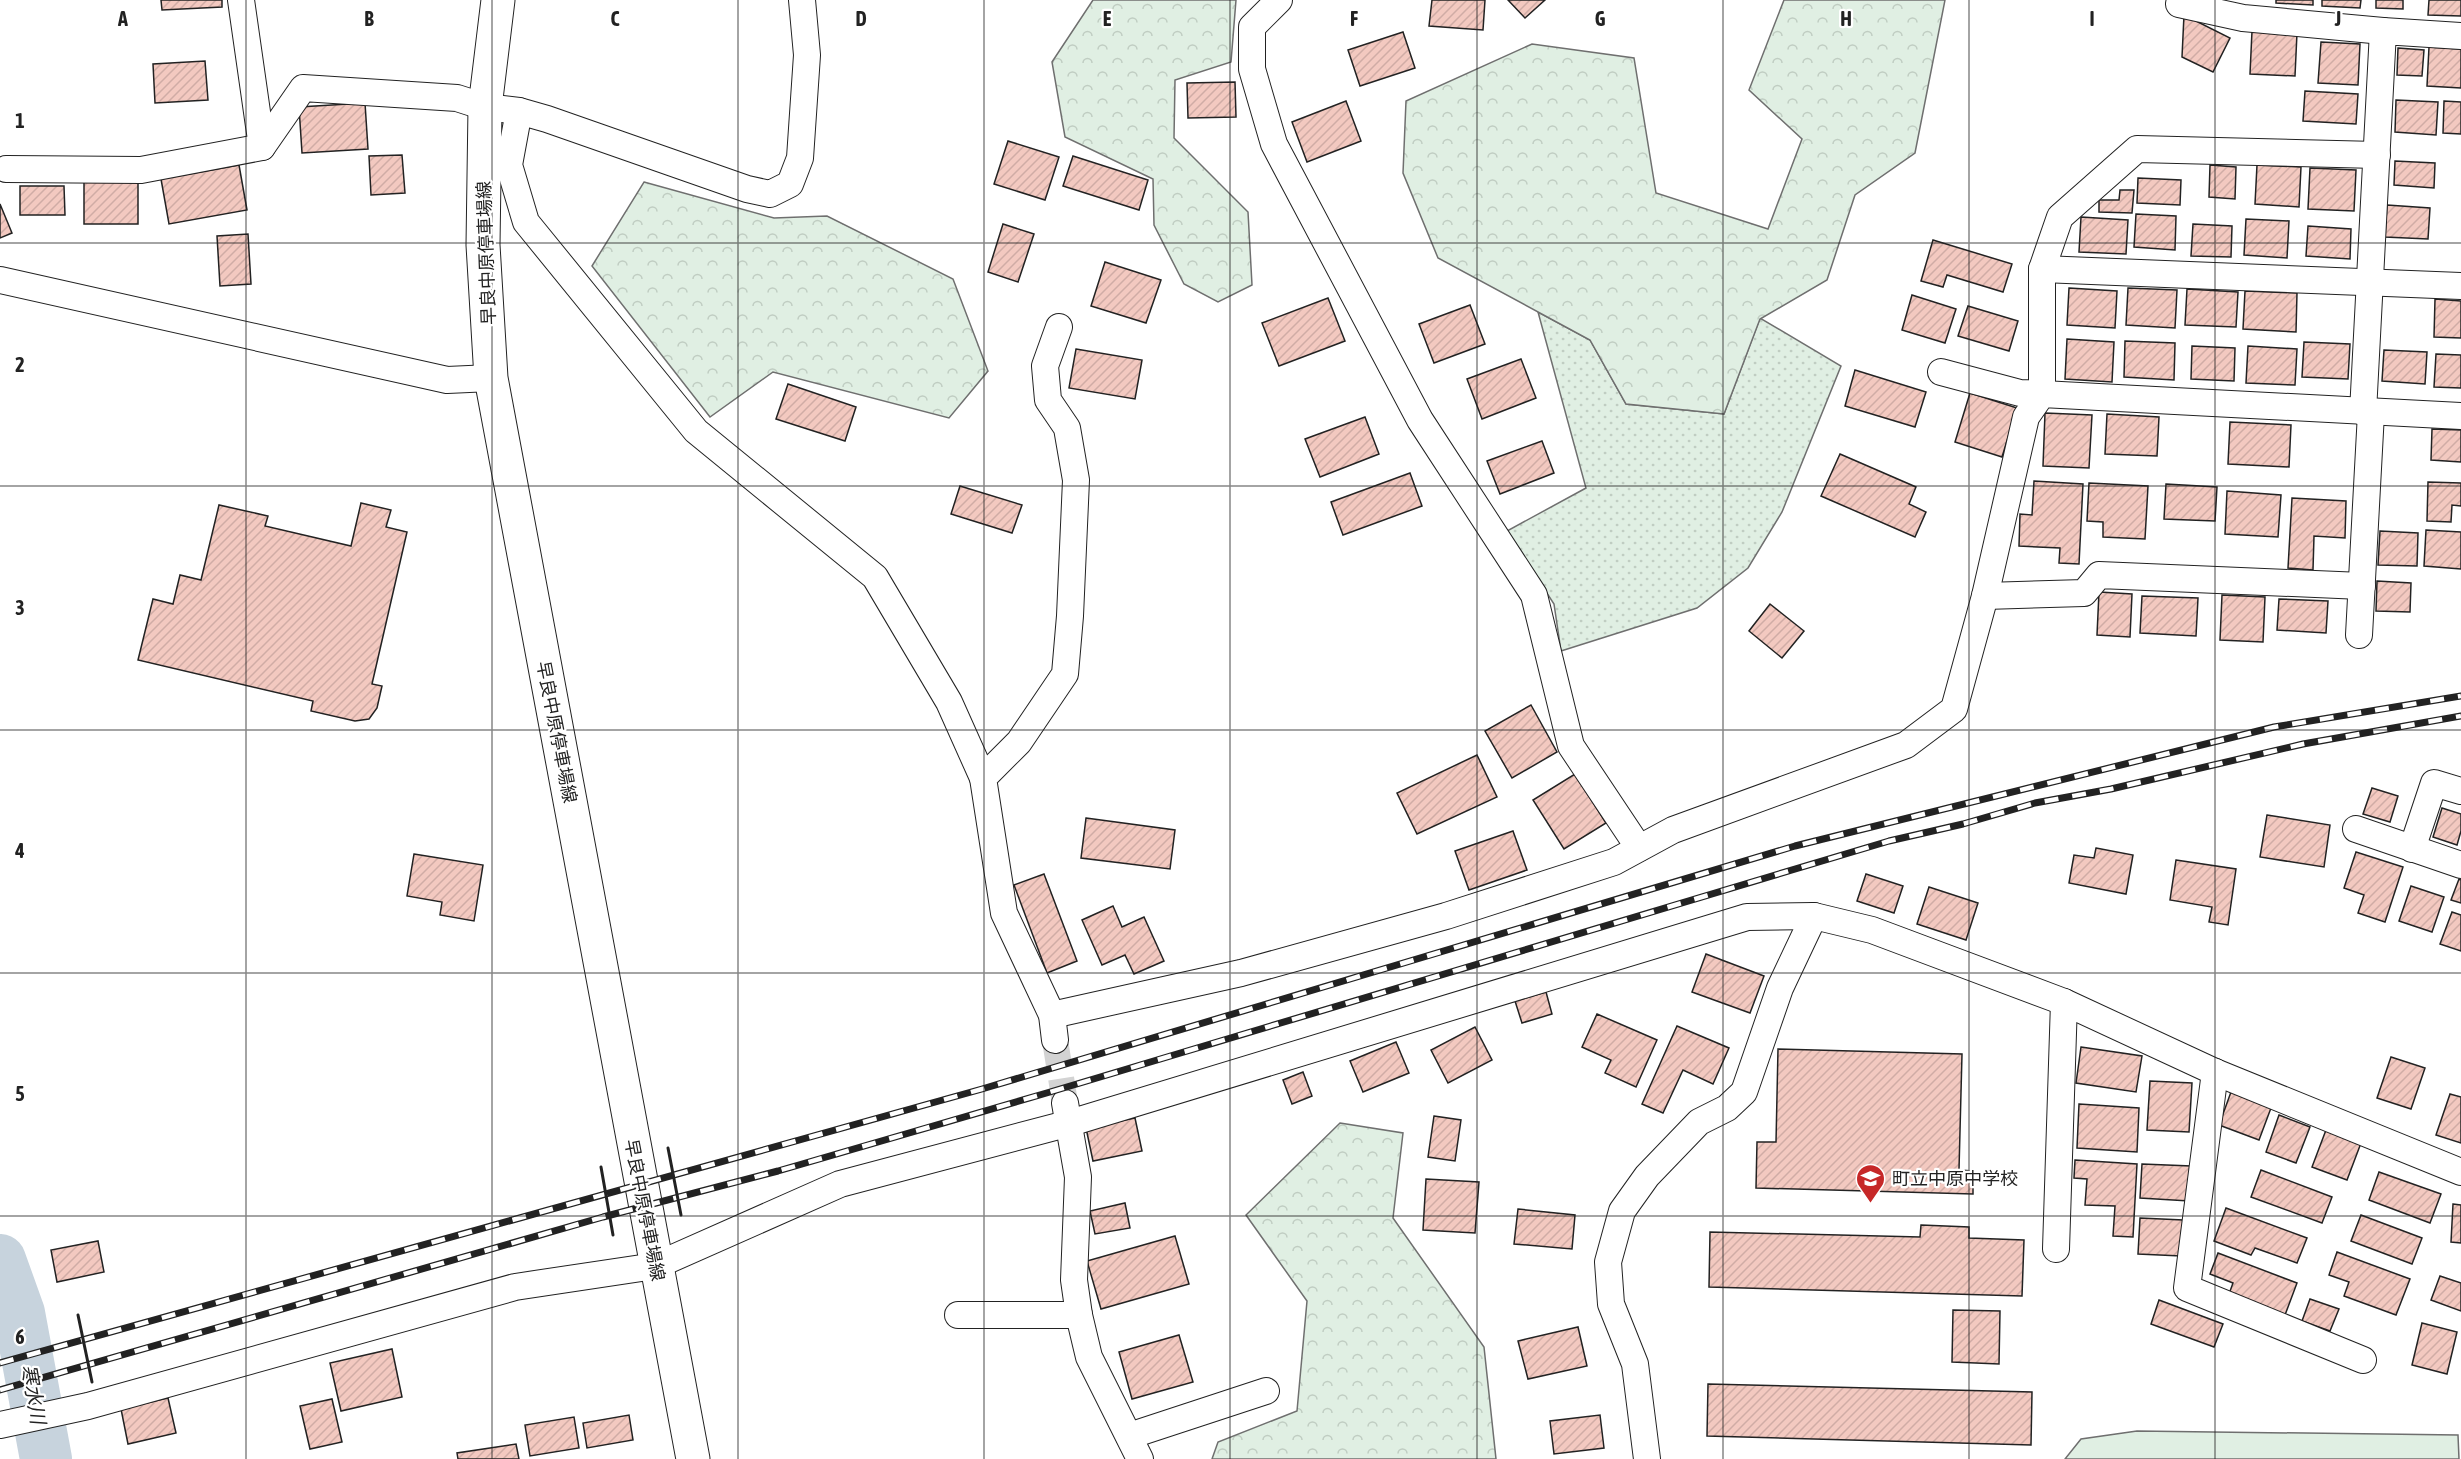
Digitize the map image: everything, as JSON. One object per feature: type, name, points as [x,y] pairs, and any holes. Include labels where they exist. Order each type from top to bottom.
[{"type":"main road","name":"早良中原停車場線","points":[[498,0],[485,107],[483,245],[491,378],[655,1266],[693,1459]]},
{"type":"street","points":[[241,0],[262,147]]},
{"type":"street","points":[[6,169],[141,170],[262,147],[303,88],[457,98],[485,107],[519,111],[747,189],[770,194],[790,184],[800,158],[807,56],[802,0]]},
{"type":"street","points":[[1279,0],[1252,27],[1252,69],[1274,144],[1420,420],[1534,595],[1571,746],[1639,848]]},
{"type":"street","points":[[2179,4],[2243,18],[2461,36]]},
{"type":"street","points":[[2359,635],[2370,282],[2383,31]]},
{"type":"street","points":[[519,111],[509,165],[526,222],[696,431],[875,577],[949,702],[983,778],[1004,913],[1052,1015],[1055,1040]]},
{"type":"street","points":[[1052,1015],[1241,973],[1446,916],[1614,862],[1673,830],[1906,745],[1954,710],[1985,596],[2026,417],[2042,394],[2042,268],[2060,217],[2137,149],[2377,155]]},
{"type":"street","points":[[2042,268],[2461,286]]},
{"type":"street","points":[[9,282],[447,380],[491,378]]},
{"type":"street","points":[[983,778],[1019,742],[1065,674],[1076,480],[1067,428],[1048,400],[1045,366],[1059,327]]},
{"type":"street","points":[[1941,372],[2020,393],[2367,413],[2461,416]]},
{"type":"street","points":[[1985,596],[2084,593],[2100,575],[2362,586]]},
{"type":"street","points":[[2412,849],[2434,783],[2461,791]]},
{"type":"street","points":[[2356,829],[2461,865]]},
{"type":"street","points":[[0,1425],[88,1406],[515,1287],[655,1266],[840,1184],[1067,1113],[1747,917],[1814,916],[1872,930],[2064,1002],[2215,1072],[2461,1172]]},
{"type":"street","points":[[1647,1459],[1635,1364],[1611,1304],[1608,1262],[1622,1211],[1647,1176],[1699,1122],[1728,1108],[1744,1092],[1780,988],[1814,916]]},
{"type":"street","points":[[2056,1249],[2064,1002]]},
{"type":"street","points":[[2215,1072],[2187,1288],[2363,1360]]},
{"type":"street","points":[[1067,1113],[1078,1177],[1074,1280],[1079,1315],[1089,1357],[1134,1448],[1266,1390]]},
{"type":"street","points":[[958,1316],[1079,1315]]},
{"type":"green space","points":[[1093,0],[1236,0],[1231,62],[1175,80],[1174,138],[1248,212],[1252,285],[1218,302],[1184,284],[1154,225],[1153,179],[1065,137],[1052,62]]},
{"type":"green space","points":[[1784,0],[1945,0],[1915,153],[1855,195],[1827,280],[1760,319],[1724,414],[1626,404],[1590,340],[1438,258],[1403,173],[1406,101],[1532,44],[1634,58],[1656,193],[1768,229],[1802,139],[1749,90]]},
{"type":"green space","points":[[644,182],[774,218],[827,216],[953,279],[988,371],[949,418],[773,372],[710,417],[592,266]]},
{"type":"green space","points":[[1538,312],[1590,340],[1626,404],[1724,414],[1760,318],[1841,366],[1782,512],[1748,568],[1697,608],[1561,651],[1554,604],[1507,531],[1586,488]]},
{"type":"green space","points":[[1340,1123],[1403,1133],[1393,1218],[1484,1347],[1496,1459],[1212,1459],[1218,1442],[1297,1411],[1307,1301],[1246,1215]]},
{"type":"green space","points":[[2137,1431],[2458,1435],[2459,1459],[2065,1459],[2081,1439]]},
{"type":"building","points":[[161,0],[222,0],[222,7],[162,10]]},
{"type":"building","points":[[1432,0],[1485,0],[1483,30],[1429,26]]},
{"type":"building","points":[[1508,0],[1545,0],[1525,18]]},
{"type":"building","points":[[2276,0],[2313,0],[2313,5],[2276,3]]},
{"type":"building","points":[[2322,0],[2361,0],[2360,8],[2322,6]]},
{"type":"building","points":[[2376,0],[2403,0],[2403,9],[2376,8]]},
{"type":"building","points":[[2429,0],[2461,0],[2461,16],[2428,15]]},
{"type":"building","points":[[2184,15],[2230,38],[2213,72],[2182,57]]},
{"type":"building","points":[[2252,31],[2297,33],[2295,76],[2250,74]]},
{"type":"building","points":[[1403,32],[1415,68],[1360,86],[1348,50]]},
{"type":"building","points":[[2321,42],[2360,44],[2358,85],[2318,83]]},
{"type":"building","points":[[2429,47],[2461,49],[2461,88],[2427,86]]},
{"type":"building","points":[[2398,48],[2424,50],[2422,76],[2397,75]]},
{"type":"building","points":[[205,61],[208,100],[155,103],[153,64]]},
{"type":"building","points":[[1235,82],[1236,117],[1188,118],[1187,83]]},
{"type":"building","points":[[2305,91],[2358,94],[2356,124],[2303,121]]},
{"type":"building","points":[[2396,100],[2438,102],[2436,135],[2395,132]]},
{"type":"building","points":[[1346,101],[1361,141],[1307,162],[1292,122]]},
{"type":"building","points":[[2444,101],[2461,102],[2461,134],[2443,133]]},
{"type":"building","points":[[365,103],[368,149],[302,153],[299,107]]},
{"type":"building","points":[[1008,141],[1059,157],[1045,200],[994,184]]},
{"type":"building","points":[[402,155],[405,193],[371,195],[369,156]]},
{"type":"building","points":[[1073,156],[1148,180],[1139,210],[1063,186]]},
{"type":"building","points":[[2395,161],[2435,163],[2434,188],[2394,185]]},
{"type":"building","points":[[239,165],[247,210],[169,224],[161,179]]},
{"type":"building","points":[[2210,165],[2236,167],[2235,199],[2209,197]]},
{"type":"building","points":[[2257,165],[2301,167],[2299,207],[2255,204]]},
{"type":"building","points":[[2310,168],[2356,170],[2354,211],[2308,209]]},
{"type":"building","points":[[2138,178],[2181,180],[2180,205],[2137,203]]},
{"type":"building","points":[[84,180],[138,180],[138,224],[84,224]]},
{"type":"building","points":[[20,186],[64,186],[65,215],[20,215]]},
{"type":"building","points":[[2120,190],[2134,190],[2132,213],[2099,212],[2099,200],[2119,200]]},
{"type":"building","points":[[0,204],[12,233],[0,238]]},
{"type":"building","points":[[2387,205],[2430,208],[2428,239],[2385,237]]},
{"type":"building","points":[[2136,214],[2176,216],[2175,250],[2134,247]]},
{"type":"building","points":[[2081,217],[2128,220],[2126,254],[2079,252]]},
{"type":"building","points":[[2246,219],[2289,221],[2287,258],[2244,255]]},
{"type":"building","points":[[1003,224],[1034,234],[1018,282],[988,272]]},
{"type":"building","points":[[2193,224],[2232,226],[2231,257],[2191,256]]},
{"type":"building","points":[[2308,226],[2351,229],[2350,259],[2306,256]]},
{"type":"building","points":[[248,234],[251,284],[220,286],[217,236]]},
{"type":"building","points":[[1933,240],[2012,264],[2003,292],[1947,275],[1943,287],[1921,281]]},
{"type":"building","points":[[1105,262],[1161,280],[1146,323],[1091,306]]},
{"type":"building","points":[[2069,288],[2117,291],[2115,328],[2067,325]]},
{"type":"building","points":[[2128,288],[2177,290],[2175,328],[2126,325]]},
{"type":"building","points":[[2187,289],[2238,292],[2236,327],[2185,325]]},
{"type":"building","points":[[2245,291],[2297,293],[2296,332],[2243,329]]},
{"type":"building","points":[[1912,295],[1956,309],[1945,343],[1902,330]]},
{"type":"building","points":[[1328,298],[1345,341],[1279,366],[1262,323]]},
{"type":"building","points":[[2435,299],[2461,301],[2461,338],[2434,337]]},
{"type":"building","points":[[1470,305],[1485,344],[1434,363],[1419,324]]},
{"type":"building","points":[[1968,306],[2018,321],[2009,351],[1958,336]]},
{"type":"building","points":[[2067,339],[2114,342],[2112,382],[2065,379]]},
{"type":"building","points":[[2125,341],[2175,343],[2174,380],[2124,377]]},
{"type":"building","points":[[2304,342],[2350,344],[2348,379],[2302,377]]},
{"type":"building","points":[[2192,346],[2235,348],[2234,381],[2191,379]]},
{"type":"building","points":[[2248,346],[2297,349],[2295,385],[2246,383]]},
{"type":"building","points":[[1076,349],[1142,360],[1135,399],[1069,388]]},
{"type":"building","points":[[2384,350],[2427,352],[2425,384],[2382,381]]},
{"type":"building","points":[[2436,354],[2461,355],[2461,388],[2434,387]]},
{"type":"building","points":[[1521,359],[1536,398],[1482,419],[1467,379]]},
{"type":"building","points":[[1855,370],[1926,392],[1915,427],[1845,406]]},
{"type":"building","points":[[788,384],[856,407],[845,441],[776,419]]},
{"type":"building","points":[[1970,393],[2017,408],[2002,457],[1955,442]]},
{"type":"building","points":[[2045,413],[2092,415],[2089,468],[2043,466]]},
{"type":"building","points":[[2107,414],[2159,417],[2157,456],[2105,454]]},
{"type":"building","points":[[1365,417],[1379,454],[1320,477],[1305,439]]},
{"type":"building","points":[[2230,422],[2291,425],[2289,467],[2228,464]]},
{"type":"building","points":[[2432,429],[2461,430],[2461,462],[2431,460]]},
{"type":"building","points":[[1542,441],[1554,473],[1500,494],[1487,461]]},
{"type":"building","points":[[1840,454],[1916,487],[1909,504],[1926,512],[1915,537],[1821,496]]},
{"type":"building","points":[[1410,473],[1422,506],[1343,535],[1331,502]]},
{"type":"building","points":[[2034,481],[2083,484],[2079,564],[2059,563],[2060,548],[2019,546],[2020,514],[2032,515]]},
{"type":"building","points":[[2428,482],[2461,483],[2461,506],[2452,505],[2451,522],[2427,521]]},
{"type":"building","points":[[2089,483],[2148,486],[2145,539],[2103,537],[2103,522],[2087,521]]},
{"type":"building","points":[[2166,484],[2217,487],[2215,521],[2164,519]]},
{"type":"building","points":[[960,486],[1022,505],[1012,533],[951,514]]},
{"type":"building","points":[[2227,491],[2281,495],[2278,537],[2225,534]]},
{"type":"building","points":[[2292,498],[2346,501],[2345,538],[2314,536],[2313,570],[2288,568]]},
{"type":"building","points":[[361,503],[391,510],[386,527],[407,532],[372,684],[382,686],[377,708],[369,719],[355,721],[311,711],[313,701],[138,660],[153,599],[173,604],[180,575],[201,580],[219,505],[268,516],[265,526],[351,546]]},
{"type":"building","points":[[2426,530],[2461,532],[2461,569],[2424,566]]},
{"type":"building","points":[[2380,531],[2418,533],[2417,566],[2378,565]]},
{"type":"building","points":[[2377,581],[2411,583],[2410,612],[2376,611]]},
{"type":"building","points":[[2099,592],[2132,594],[2130,637],[2097,635]]},
{"type":"building","points":[[2222,595],[2265,597],[2263,642],[2220,640]]},
{"type":"building","points":[[2142,596],[2198,598],[2196,636],[2140,633]]},
{"type":"building","points":[[2279,599],[2328,601],[2326,633],[2277,630]]},
{"type":"building","points":[[1770,604],[1804,631],[1782,658],[1749,631]]},
{"type":"building","points":[[1531,705],[1557,752],[1512,778],[1485,731]]},
{"type":"building","points":[[1477,755],[1497,797],[1417,834],[1397,793]]},
{"type":"building","points":[[1575,774],[1606,823],[1564,849],[1533,800]]},
{"type":"building","points":[[2372,788],[2398,796],[2390,822],[2363,814]]},
{"type":"building","points":[[2442,808],[2461,814],[2461,831],[2457,845],[2433,837]]},
{"type":"building","points":[[2267,815],[2330,825],[2324,867],[2260,857]]},
{"type":"building","points":[[1086,818],[1175,830],[1170,869],[1081,858]]},
{"type":"building","points":[[1513,831],[1527,870],[1469,890],[1455,851]]},
{"type":"building","points":[[2096,848],[2133,855],[2126,894],[2069,883],[2074,855],[2094,858]]},
{"type":"building","points":[[2356,852],[2403,867],[2385,922],[2358,913],[2364,895],[2344,888]]},
{"type":"building","points":[[414,854],[483,865],[474,921],[440,915],[442,902],[407,896]]},
{"type":"building","points":[[2176,860],[2236,869],[2228,925],[2209,922],[2212,907],[2170,900]]},
{"type":"building","points":[[1044,874],[1077,961],[1047,973],[1014,885]]},
{"type":"building","points":[[1866,874],[1903,886],[1894,913],[1857,901]]},
{"type":"building","points":[[2459,879],[2461,880],[2461,903],[2451,900]]},
{"type":"building","points":[[2411,886],[2444,897],[2432,932],[2399,921]]},
{"type":"building","points":[[1929,887],[1978,903],[1966,940],[1917,924]]},
{"type":"building","points":[[1113,906],[1122,927],[1144,917],[1164,961],[1134,974],[1125,955],[1102,965],[1082,920]]},
{"type":"building","points":[[2452,912],[2461,915],[2461,951],[2440,944]]},
{"type":"building","points":[[1706,954],[1764,976],[1750,1013],[1692,992]]},
{"type":"building","points":[[1546,992],[1552,1014],[1522,1023],[1515,1001]]},
{"type":"building","points":[[1597,1014],[1657,1040],[1636,1087],[1605,1073],[1611,1060],[1582,1047]]},
{"type":"building","points":[[1677,1026],[1729,1048],[1713,1084],[1683,1070],[1663,1113],[1642,1104]]},
{"type":"building","points":[[1475,1027],[1492,1060],[1448,1083],[1431,1050]]},
{"type":"building","points":[[1396,1042],[1409,1073],[1363,1092],[1350,1061]]},
{"type":"building","points":[[2081,1047],[2142,1056],[2136,1092],[2076,1083]]},
{"type":"building","points":[[1778,1049],[1962,1054],[1959,1170],[1973,1171],[1973,1194],[1756,1188],[1757,1142],[1776,1142]]},
{"type":"building","points":[[2391,1057],[2425,1068],[2411,1109],[2377,1098]]},
{"type":"building","points":[[1303,1072],[1312,1096],[1292,1104],[1283,1080]]},
{"type":"building","points":[[2150,1081],[2192,1083],[2189,1132],[2147,1130]]},
{"type":"building","points":[[2231,1092],[2271,1108],[2259,1140],[2219,1125]]},
{"type":"building","points":[[2450,1094],[2461,1097],[2461,1143],[2436,1135]]},
{"type":"building","points":[[2079,1104],[2139,1108],[2137,1152],[2077,1148]]},
{"type":"building","points":[[2279,1115],[2310,1127],[2296,1163],[2266,1152]]},
{"type":"building","points":[[1434,1116],[1461,1120],[1455,1161],[1428,1157]]},
{"type":"building","points":[[1135,1118],[1142,1151],[1093,1161],[1086,1128]]},
{"type":"building","points":[[2326,1130],[2361,1143],[2347,1180],[2312,1167]]},
{"type":"building","points":[[2075,1160],[2137,1164],[2133,1237],[2113,1236],[2115,1206],[2085,1205],[2087,1179],[2074,1178]]},
{"type":"building","points":[[2142,1164],[2191,1166],[2189,1201],[2140,1198]]},
{"type":"building","points":[[2261,1170],[2332,1197],[2322,1223],[2251,1197]]},
{"type":"building","points":[[2379,1172],[2441,1194],[2430,1223],[2369,1200]]},
{"type":"building","points":[[1426,1179],[1479,1182],[1475,1233],[1423,1230]]},
{"type":"building","points":[[1125,1203],[1130,1228],[1095,1234],[1090,1211]]},
{"type":"building","points":[[2453,1204],[2461,1205],[2461,1243],[2451,1242]]},
{"type":"building","points":[[2226,1208],[2307,1238],[2297,1263],[2255,1248],[2251,1255],[2214,1241]]},
{"type":"building","points":[[1518,1209],[1575,1215],[1572,1249],[1514,1244]]},
{"type":"building","points":[[2361,1215],[2422,1238],[2412,1264],[2351,1241]]},
{"type":"building","points":[[2140,1218],[2183,1220],[2181,1256],[2138,1254]]},
{"type":"building","points":[[1921,1225],[1969,1227],[1969,1238],[2024,1240],[2022,1296],[1709,1287],[1710,1232],[1920,1237]]},
{"type":"building","points":[[1175,1236],[1189,1284],[1101,1309],[1087,1261]]},
{"type":"building","points":[[98,1241],[104,1272],[57,1282],[51,1250]]},
{"type":"building","points":[[2337,1252],[2410,1279],[2396,1315],[2344,1296],[2349,1282],[2329,1275]]},
{"type":"building","points":[[2218,1253],[2297,1283],[2285,1315],[2229,1294],[2233,1283],[2210,1274]]},
{"type":"building","points":[[2440,1276],[2461,1283],[2461,1311],[2431,1300]]},
{"type":"building","points":[[2310,1299],[2339,1309],[2330,1331],[2302,1321]]},
{"type":"building","points":[[2159,1300],[2223,1324],[2214,1347],[2151,1324]]},
{"type":"building","points":[[1953,1310],[2000,1311],[1999,1364],[1952,1362]]},
{"type":"building","points":[[2422,1323],[2457,1332],[2447,1374],[2412,1365]]},
{"type":"building","points":[[1578,1327],[1587,1366],[1528,1379],[1518,1341]]},
{"type":"building","points":[[1179,1335],[1193,1382],[1132,1399],[1119,1352]]},
{"type":"building","points":[[392,1349],[402,1397],[341,1411],[330,1363]]},
{"type":"building","points":[[1708,1384],[2032,1392],[2031,1445],[1707,1436]]},
{"type":"building","points":[[168,1398],[176,1433],[128,1444],[121,1409]]},
{"type":"building","points":[[332,1399],[342,1442],[310,1449],[300,1406]]},
{"type":"building","points":[[629,1415],[633,1440],[587,1448],[583,1423]]},
{"type":"building","points":[[1600,1415],[1604,1448],[1554,1454],[1550,1421]]},
{"type":"building","points":[[574,1417],[579,1448],[530,1456],[525,1425]]},
{"type":"building","points":[[516,1444],[519,1459],[458,1459],[457,1453]]},
{"type":"waterway","name":"寒水川","points":[[0,1260],[19,1313],[46,1459]]},
{"type":"tunnel","points":[[1055,1040],[1065,1103]]},
{"type":"railway","points":[[0,1363],[982,1089],[1795,846],[2274,727],[2461,696]]},
{"type":"railway","points":[[0,1390],[1050,1092],[1889,841],[1963,824],[2035,803],[2111,789],[2303,744],[2461,716]]},
{"type":"wall","points":[[668,1148],[681,1215]]},
{"type":"wall","points":[[601,1167],[613,1235]]},
{"type":"wall","points":[[78,1315],[92,1382]]},
{"type":"place","name":"町立中原中学校","points":[[1871,1204]]}]
